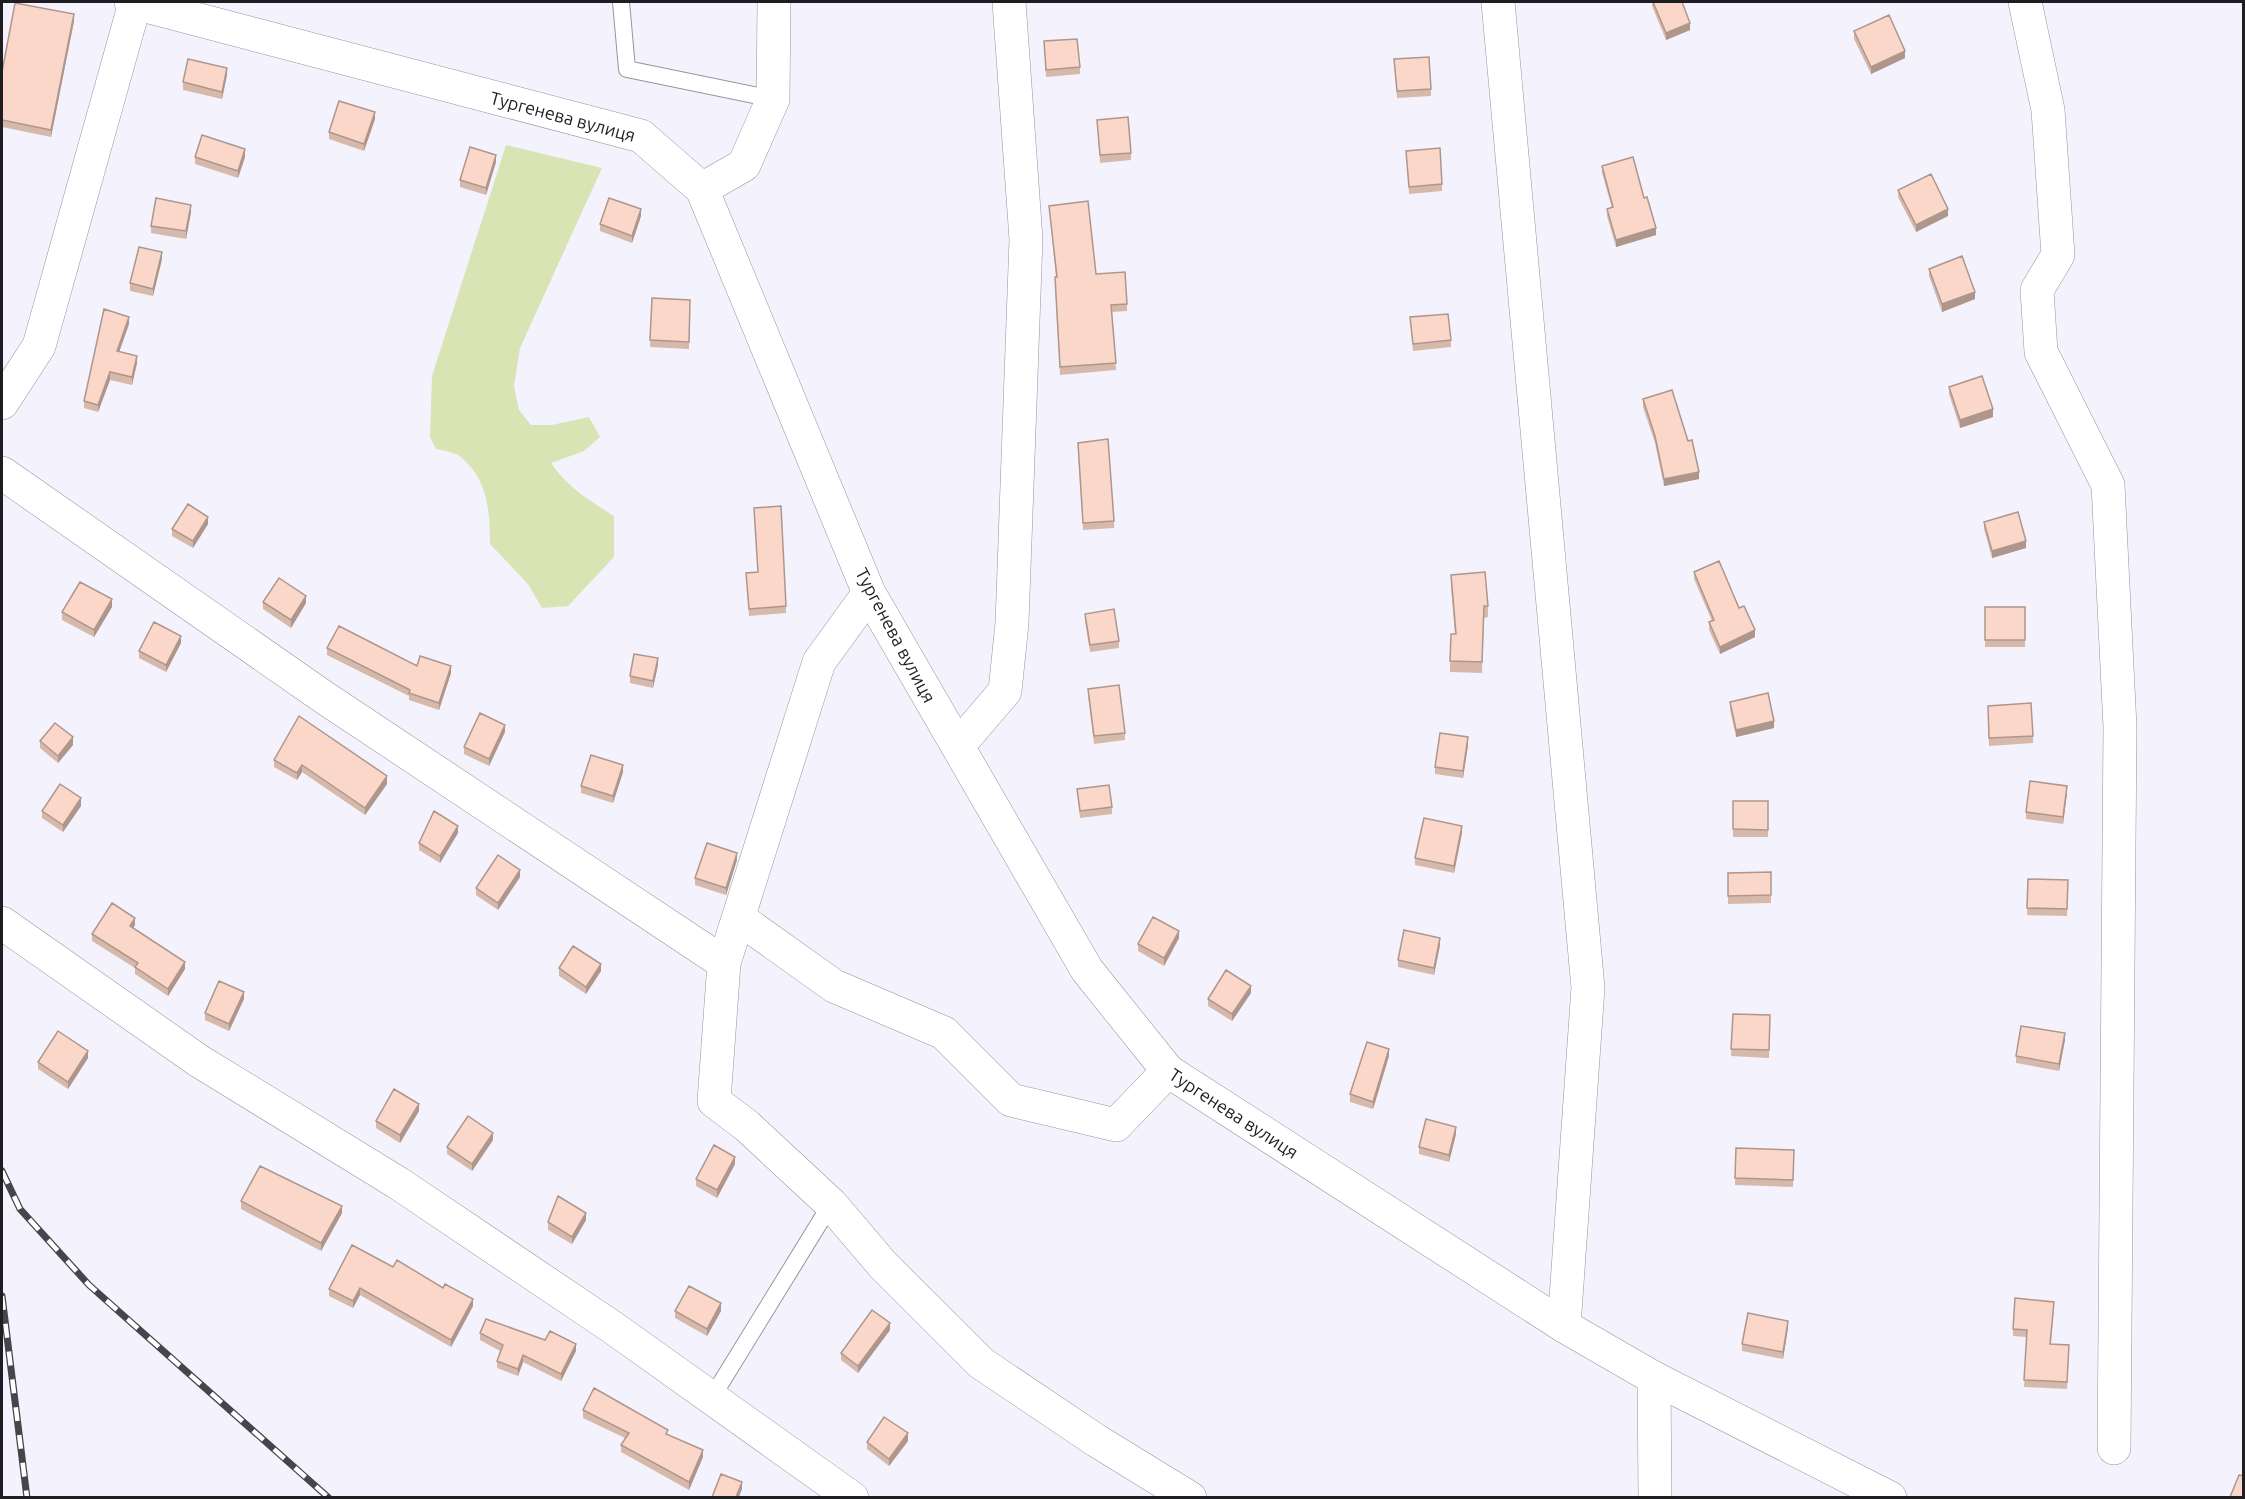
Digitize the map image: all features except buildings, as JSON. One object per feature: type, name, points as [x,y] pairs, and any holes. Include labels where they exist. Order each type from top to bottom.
[{"type":"street","points":[[2,403],[39,346],[133,2]]},
{"type":"street","name":"Тургенева вулиця","points":[[133,2],[641,136],[702,189],[869,593],[1086,970],[1168,1071],[1564,1326],[1654,1378],[1890,1497]]},
{"type":"street","points":[[702,189],[744,165],[773,99],[774,2]]},
{"type":"street","points":[[958,746],[1005,691],[1012,623],[1026,239],[1009,2]]},
{"type":"street","points":[[1498,2],[1588,988],[1564,1326]]},
{"type":"street","points":[[2025,2],[2048,110],[2058,255],[2037,290],[2041,352],[2108,485],[2120,727],[2114,1448]]},
{"type":"street","points":[[2,473],[335,704],[724,963]]},
{"type":"street","points":[[869,593],[819,662],[740,919],[724,963],[714,1101],[747,1126],[831,1204],[882,1264],[981,1363],[1097,1442],[1190,1497]]},
{"type":"street","points":[[740,919],[834,986],[944,1033],[1011,1100],[1116,1125],[1168,1071]]},
{"type":"street","points":[[2,922],[199,1060],[398,1183],[612,1327],[852,1497]]},
{"type":"street","points":[[1654,1378],[1655,1497]]},
{"type":"lane","points":[[621,2],[627,69],[773,99]]},
{"type":"lane","points":[[711,1398],[831,1204]]},
{"type":"green space","points":[[506,145],[602,168],[520,348],[514,386],[519,410],[531,425],[552,425],[589,417],[600,437],[584,451],[551,463],[572,486],[614,516],[614,557],[568,606],[542,608],[528,584],[490,544],[488,507],[476,474],[458,455],[436,449],[430,437],[432,376]]},
{"type":"railway","points":[[2,1171],[20,1209],[89,1285],[329,1498]]},
{"type":"railway","points":[[2,1296],[27,1498]]}]
